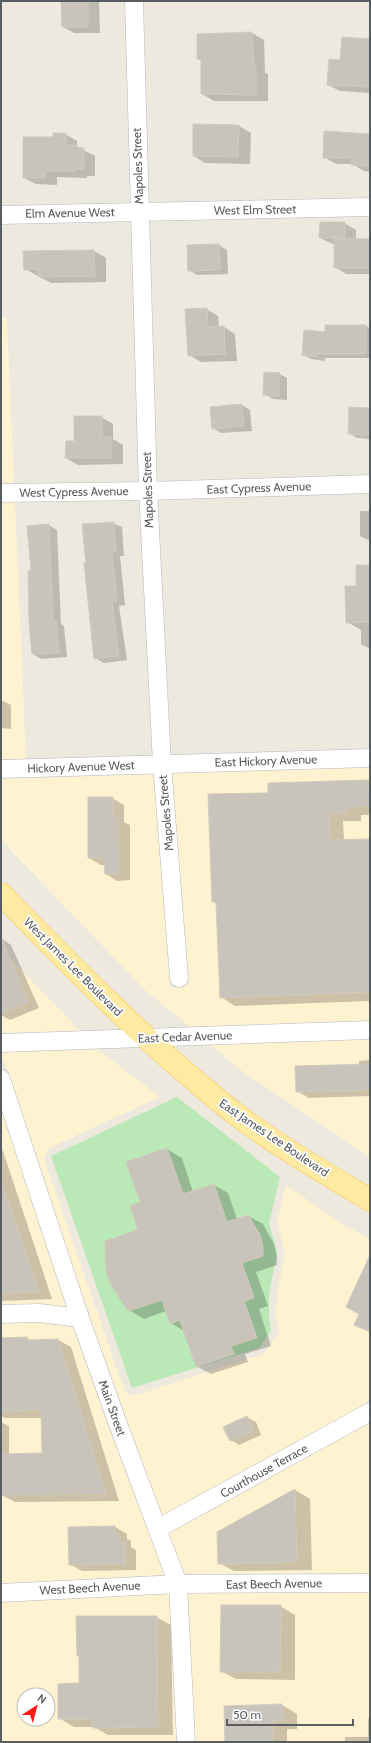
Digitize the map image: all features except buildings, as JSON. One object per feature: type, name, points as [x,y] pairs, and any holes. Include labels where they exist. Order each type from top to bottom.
[{"type":"main road","name":"West James Lee Boulevard","points":[[1,894],[61,956],[147,1038]]},
{"type":"main road","name":"East James Lee Boulevard","points":[[147,1038],[225,1105],[273,1140],[370,1200]]},
{"type":"street","name":"Mapoles Street","points":[[134,1],[148,491],[162,764],[179,978]]},
{"type":"street","name":"West Elm Street","points":[[139,212],[370,207]]},
{"type":"street","name":"Elm Avenue West","points":[[1,215],[139,212]]},
{"type":"street","name":"East Cypress Avenue","points":[[148,491],[370,484]]},
{"type":"street","name":"West Cypress Avenue","points":[[1,493],[148,491]]},
{"type":"street","name":"East Hickory Avenue","points":[[162,764],[370,758]]},
{"type":"street","name":"Hickory Avenue West","points":[[1,769],[162,764]]},
{"type":"street","name":"East Cedar Avenue","points":[[1,1042],[370,1030]]},
{"type":"street","name":"Main Street","points":[[1,1080],[80,1318],[178,1584],[186,1742]]},
{"type":"street","points":[[1,1314],[39,1313],[80,1318]]},
{"type":"street","name":"Courthouse Terrace","points":[[157,1529],[370,1412]]},
{"type":"street","name":"East Beech Avenue","points":[[178,1584],[370,1583]]},
{"type":"street","name":"West Beech Avenue","points":[[1,1593],[178,1584]]},
{"type":"shaded area","points":[[1,317],[7,318],[14,484],[1,484]]},
{"type":"shaded area","points":[[1,502],[15,502],[26,759],[1,760]]},
{"type":"shaded area","points":[[370,767],[370,1021],[190,1027],[145,990],[1,840],[1,779],[154,774],[171,989],[189,984],[172,773]]},
{"type":"shaded area","points":[[1,949],[80,1031],[1,1033]]},
{"type":"shaded area","points":[[370,1039],[370,1157],[242,1071],[211,1045]]},
{"type":"shaded area","points":[[97,1049],[160,1097],[49,1148],[44,1159],[125,1392],[133,1396],[260,1355],[265,1352],[277,1336],[279,1329],[276,1316],[277,1295],[285,1253],[277,1221],[286,1185],[341,1223],[370,1239],[370,1401],[366,1401],[366,1405],[162,1517],[89,1316],[91,1310],[87,1309],[8,1071],[1,1056],[1,1052]]},
{"type":"shaded area","points":[[1,1109],[67,1307],[40,1304],[1,1306]]},
{"type":"shaded area","points":[[38,1322],[73,1327],[109,1428],[165,1575],[1,1584],[1,1324]]},
{"type":"shaded area","points":[[370,1422],[370,1573],[185,1574],[168,1533]]},
{"type":"shaded area","points":[[370,1592],[370,1742],[195,1742],[188,1593]]},
{"type":"shaded area","points":[[170,1594],[177,1742],[1,1742],[1,1602]]},
{"type":"green space","points":[[177,1097],[280,1177],[269,1223],[277,1252],[269,1295],[269,1317],[271,1331],[259,1348],[132,1388],[51,1156]]}]
